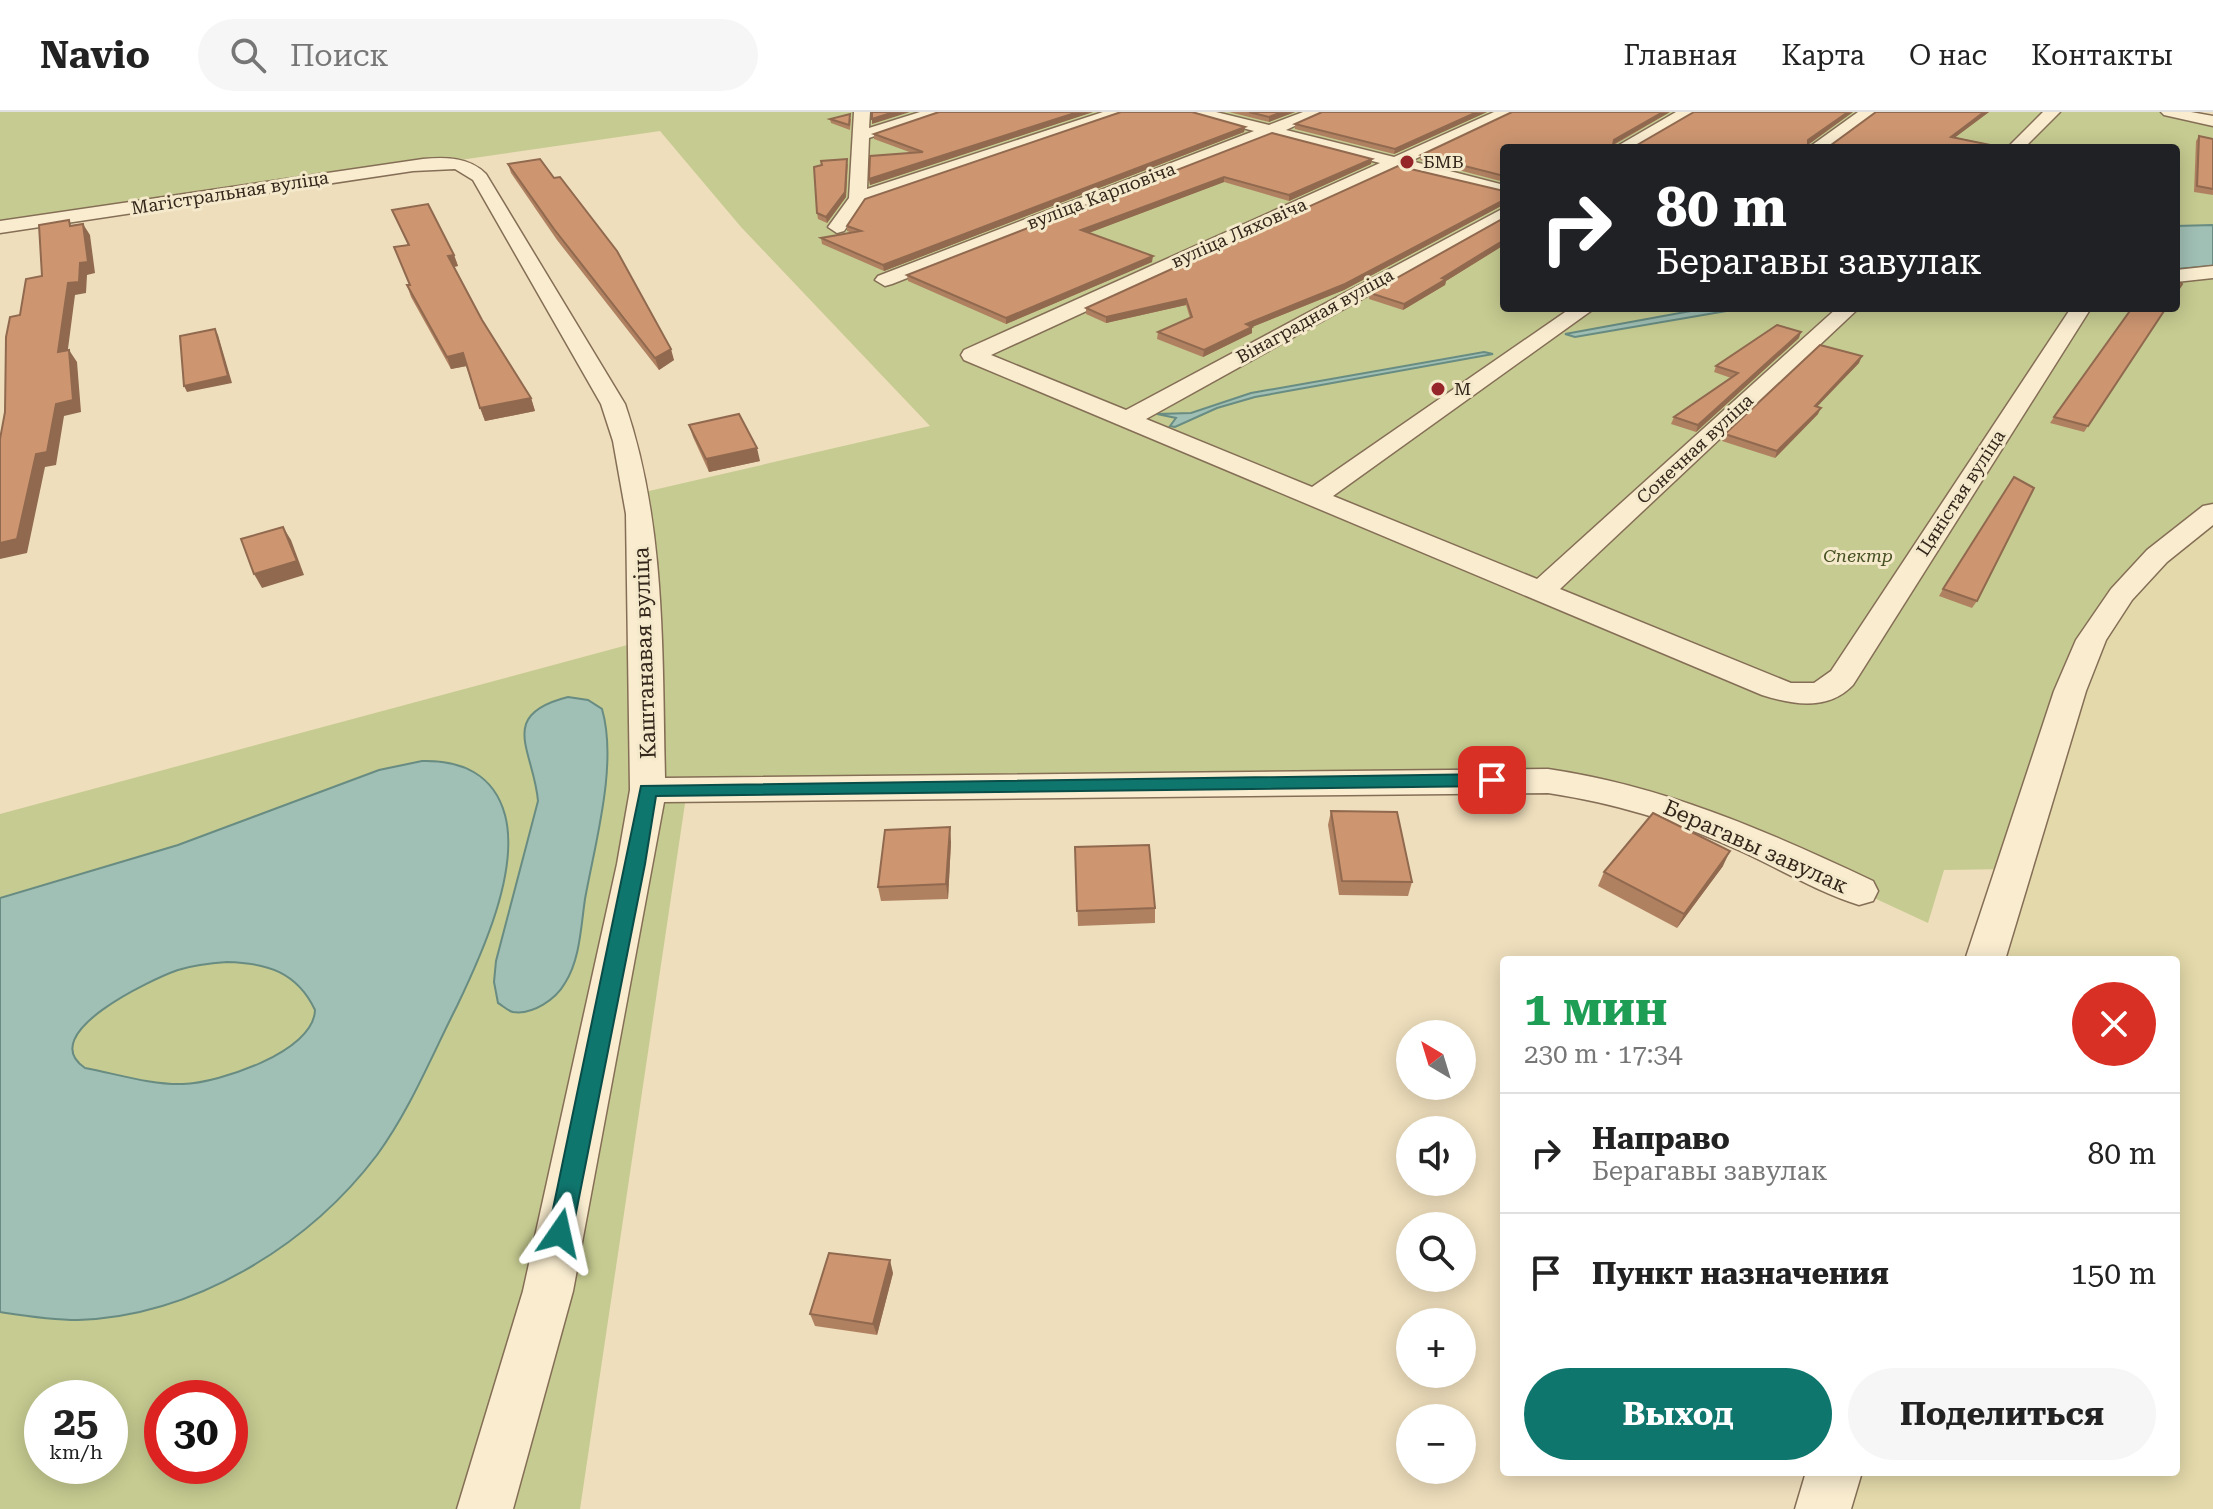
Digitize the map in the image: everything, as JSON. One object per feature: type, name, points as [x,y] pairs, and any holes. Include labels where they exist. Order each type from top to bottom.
[{"type":"street","points":[[837,227],[858,198],[862,112]]},
{"type":"street","points":[[861,135],[936,112]]},
{"type":"street","points":[[858,198],[1118,112]]},
{"type":"street","points":[[1198,112],[1500,189]]},
{"type":"street","name":"вуліца Карповіча","points":[[885,280],[1317,112]]},
{"type":"street","name":"вуліца Ляховіча","points":[[1126,420],[972,355],[1506,112]]},
{"type":"street","points":[[1629,144],[1687,112]]},
{"type":"street","points":[[1822,144],[1868,112]]},
{"type":"street","points":[[2019,144],[2052,112]]},
{"type":"street","points":[[2169,112],[2213,121]]},
{"type":"street","name":"Магістральная вуліца","points":[[4,227],[404,167],[461,165]]},
{"type":"street","name":"Каштанавая вуліца","points":[[461,165],[477,172],[613,404],[625,441],[640,514],[646,640],[648,790],[636,864],[548,1291],[485,1509]]},
{"type":"street","name":"Вінаградная вуліца","points":[[1126,420],[1500,215]]},
{"type":"street","points":[[0,249],[4,227]]},
{"type":"street","points":[[2180,276],[2213,272]]},
{"type":"street","points":[[1314,497],[1579,312]]},
{"type":"street","name":"Сонечная вуліца","points":[[1542,590],[1845,312]]},
{"type":"street","name":"Цяністая вуліца","points":[[1542,590],[1787,693],[1814,695],[1827,690],[1842,678],[2078,312]]},
{"type":"street","points":[[1126,420],[1542,590]]},
{"type":"street","points":[[1986,956],[2070,691],[2091,640],[2121,595],[2157,556],[2213,512]]},
{"type":"street","name":"Берагавы завулак","points":[[648,790],[1548,781],[1621,792],[1667,805],[1729,829],[1859,891]]},
{"type":"street","points":[[1823,1509],[1833,1476]]},
{"type":"shaded area","points":[[2213,512],[2213,1509],[1823,1509],[1833,1476],[2180,1476],[2180,956],[1986,956],[2091,640]]},
{"type":"green space","name":"Спектр","points":[[0,112],[2169,112],[2213,119],[2213,512],[2121,595],[2007,869],[1944,870],[1928,923],[1621,792],[687,790],[580,1509],[0,1509],[0,814],[646,640],[636,494],[930,426],[741,227],[660,131],[0,227]]},
{"type":"water","points":[[2213,225],[2213,266],[2180,269],[2180,226]]},
{"type":"water","points":[[1685,312],[1721,312],[1575,337],[1565,334]]},
{"type":"water","points":[[1484,352],[1493,354],[1255,397],[1217,408],[1175,427],[1170,426],[1176,418],[1157,414],[1191,413],[1251,393]]},
{"type":"water","points":[[568,697],[588,700],[602,709],[608,754],[599,829],[579,942],[570,974],[561,989],[543,1005],[528,1011],[513,1012],[498,1003],[494,982],[496,961],[538,801],[524,737],[526,725],[532,714]]},
{"type":"water","points":[[436,761],[474,772],[493,789],[500,801],[508,837],[503,887],[487,938],[457,1006],[389,1138],[349,1188],[317,1219],[283,1246],[205,1290],[164,1305],[121,1315],[78,1320],[0,1312],[0,898],[178,845],[379,770]],"holes":[[[227,962],[279,972],[290,978],[308,997],[315,1010],[310,1025],[299,1039],[282,1052],[240,1071],[183,1084],[146,1081],[85,1068],[73,1054],[74,1040],[85,1024],[124,996],[184,968]]]},
{"type":"building","points":[[872,112],[894,112],[872,119]]},
{"type":"building","points":[[939,112],[1078,112],[869,179],[870,156],[923,152],[874,134]]},
{"type":"building","points":[[1121,112],[1192,112],[1245,127],[883,265],[821,238],[861,231],[847,226],[865,199]]},
{"type":"building","points":[[1249,112],[1282,112],[1269,117]]},
{"type":"building","points":[[1322,112],[1477,112],[1395,149],[1295,124]]},
{"type":"building","points":[[1512,112],[1663,112],[1614,140],[1613,144],[1500,144],[1500,175],[1421,155]]},
{"type":"building","points":[[1694,112],[1848,112],[1808,140],[1808,144],[1639,144]]},
{"type":"building","points":[[1876,112],[1984,112],[1951,137],[1985,144],[1832,144]]},
{"type":"building","points":[[850,114],[849,125],[830,119]]},
{"type":"building","points":[[1272,133],[1372,159],[1289,195],[1224,177],[1081,230],[1153,256],[1006,318],[907,275]]},
{"type":"building","points":[[2199,136],[2213,139],[2213,189],[2197,186]]},
{"type":"building","points":[[540,159],[554,178],[560,177],[617,251],[671,349],[655,358],[554,229],[508,164]]},
{"type":"building","points":[[847,159],[845,192],[826,217],[817,213],[814,167],[822,165],[821,161]]},
{"type":"building","points":[[1398,166],[1500,190],[1500,202],[1345,284],[1246,324],[1252,327],[1204,350],[1158,332],[1192,317],[1186,299],[1106,317],[1086,308]]},
{"type":"building","points":[[428,204],[454,255],[448,256],[482,320],[531,398],[480,408],[463,353],[447,357],[407,285],[410,285],[394,247],[409,245],[392,210]]},
{"type":"building","points":[[69,220],[70,226],[83,224],[88,262],[80,263],[79,282],[68,283],[58,352],[69,350],[73,400],[56,404],[47,452],[36,454],[17,539],[0,543],[0,439],[5,412],[6,337],[10,317],[20,315],[26,279],[42,276],[39,225]]},
{"type":"building","points":[[1500,220],[1500,242],[1404,304],[1370,293]]},
{"type":"building","points":[[2129,312],[2163,312],[2088,426],[2054,417]]},
{"type":"building","points":[[1777,325],[1801,332],[1698,425],[1674,417],[1738,373],[1716,366]]},
{"type":"building","points":[[215,329],[228,376],[184,386],[180,336]]},
{"type":"building","points":[[1820,345],[1862,356],[1815,406],[1821,408],[1777,451],[1725,434]]},
{"type":"building","points":[[739,414],[757,448],[706,459],[689,425]]},
{"type":"building","points":[[2014,477],[2034,488],[1977,601],[1943,589]]},
{"type":"building","points":[[283,527],[297,561],[254,574],[241,539]]},
{"type":"building","points":[[1331,811],[1397,812],[1412,882],[1342,881]]},
{"type":"building","points":[[1653,813],[1730,851],[1684,914],[1604,872]]},
{"type":"building","points":[[950,827],[946,884],[878,887],[885,830]]},
{"type":"building","points":[[1149,845],[1155,908],[1077,911],[1075,847]]},
{"type":"building","points":[[829,1253],[890,1260],[873,1324],[810,1314]]},
{"type":"place","name":"БМВ","points":[[1407,162]]},
{"type":"place","name":"М","points":[[1438,389]]},
{"type":"route","points":[[560,1233],[636,864],[648,790],[1492,780]]}]
